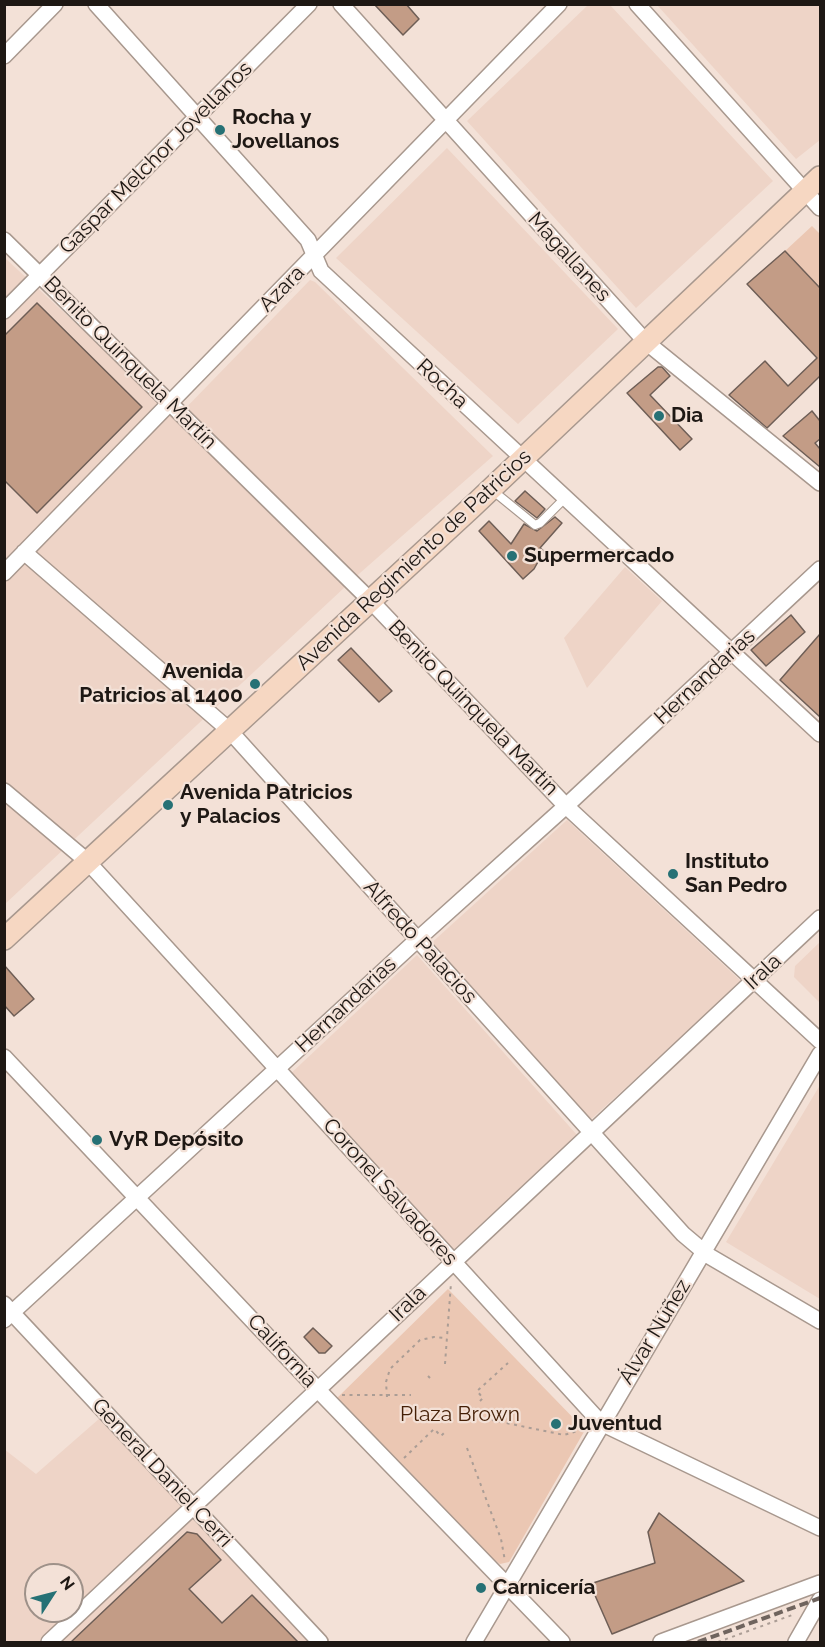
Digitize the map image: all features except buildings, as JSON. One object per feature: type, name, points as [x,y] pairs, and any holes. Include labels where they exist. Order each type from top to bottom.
[{"type":"main road","name":"Avenida Regimiento de Patricios","points":[[4,939],[491,489],[820,177]]},
{"type":"street","points":[[4,56],[55,4]]},
{"type":"street","name":"Rocha","points":[[96,4],[308,240],[321,271],[564,499],[820,734]]},
{"type":"street","name":"Gaspar Melchor Jovellanos","points":[[4,311],[309,4]]},
{"type":"street","name":"Magallanes","points":[[341,4],[645,342],[820,483]]},
{"type":"street","name":"Azara","points":[[4,573],[559,4]]},
{"type":"street","points":[[637,4],[820,208]]},
{"type":"street","name":"Benito Quinquela Martín","points":[[4,240],[370,600],[566,806],[820,1041]]},
{"type":"street","name":"Alfredo Palacios","points":[[24,552],[229,730],[683,1234],[703,1252],[820,1321]]},
{"type":"street","name":"Hernandarias","points":[[7,1312],[137,1197],[566,806],[820,569]]},
{"type":"street","name":"Coronel Salvadores","points":[[4,791],[87,861],[278,1067],[452,1262],[601,1423],[820,1528]]},
{"type":"street","name":"Irala","points":[[49,1642],[820,918]]},
{"type":"street","name":"Álvar Núñez","points":[[474,1642],[820,1054]]},
{"type":"street","name":"California","points":[[4,1057],[507,1588],[562,1642]]},
{"type":"street","name":"General Daniel Cerri","points":[[7,1312],[320,1642]]},
{"type":"street","points":[[661,1642],[820,1583]]},
{"type":"street","points":[[796,1642],[819,1603]]},
{"type":"lane","points":[[491,489],[535,525],[540,523],[564,499]]},
{"type":"path","points":[[445,1364],[452,1262]]},
{"type":"path","points":[[387,1396],[386,1382],[390,1369],[420,1340],[434,1336],[447,1339]]},
{"type":"path","points":[[480,1401],[483,1398],[477,1391],[508,1363]]},
{"type":"path","points":[[319,1390],[352,1397],[411,1395]]},
{"type":"path","points":[[510,1424],[512,1418]]},
{"type":"path","points":[[492,1420],[564,1435],[601,1423]]},
{"type":"path","points":[[404,1458],[434,1429],[441,1436],[446,1431]]},
{"type":"path","points":[[467,1448],[501,1539],[505,1563]]},
{"type":"path","points":[[718,1642],[819,1603]]},
{"type":"shaded area","points":[[588,5],[610,5],[773,181],[636,308],[467,121]]},
{"type":"shaded area","points":[[657,5],[820,5],[820,140],[796,159]]},
{"type":"shaded area","points":[[447,148],[618,329],[518,424],[336,258]]},
{"type":"shaded area","points":[[5,258],[177,417],[310,280],[315,282],[493,456],[360,573],[5,904]]},
{"type":"shaded area","points":[[625,567],[662,601],[587,688],[564,638]]},
{"type":"shaded area","points":[[567,820],[742,982],[588,1122],[427,947]]},
{"type":"shaded area","points":[[820,942],[820,1003],[794,977],[795,966]]},
{"type":"shaded area","points":[[417,955],[577,1135],[449,1254],[287,1077]]},
{"type":"shaded area","points":[[820,1085],[820,1299],[726,1242]]},
{"type":"shaded area","points":[[100,1418],[312,1642],[5,1642],[4,1449],[36,1474]]},
{"type":"green space","points":[[812,226],[820,234],[820,288],[785,251]]},
{"type":"green space","name":"Plaza Brown","points":[[448,1289],[585,1430],[509,1562],[500,1564],[484,1552],[335,1400]]},
{"type":"railway","points":[[698,1642],[820,1598]]},
{"type":"place","name":"Rocha y Jovellanos","points":[[220,130]]},
{"type":"place","name":"Dia","points":[[659,416]]},
{"type":"place","name":"Supermercado","points":[[512,556]]},
{"type":"place","name":"Avenida Patricios al 1400","points":[[255,684]]},
{"type":"place","name":"Avenida Patricios y Palacios","points":[[168,805]]},
{"type":"place","name":"Instituto San Pedro","points":[[673,874]]},
{"type":"place","name":"VyR Depósito","points":[[97,1140]]},
{"type":"place","name":"Juventud","points":[[556,1424]]},
{"type":"place","name":"Carnicería","points":[[481,1588]]}]
